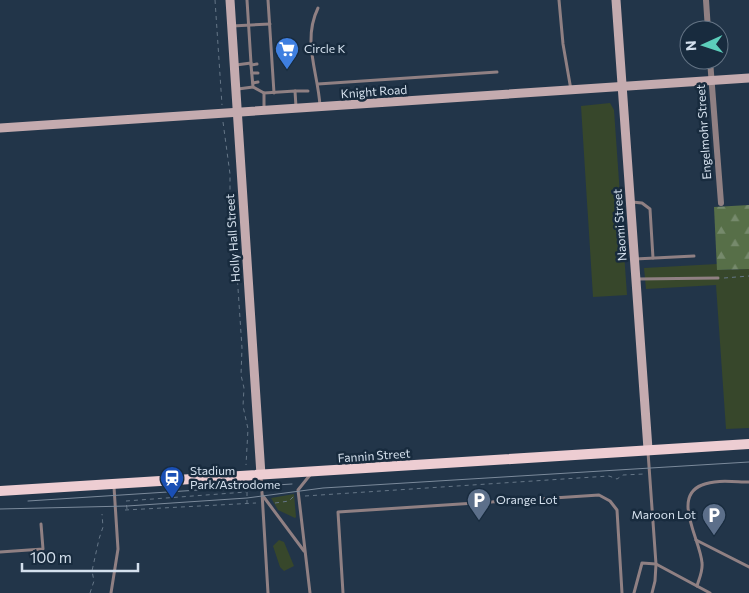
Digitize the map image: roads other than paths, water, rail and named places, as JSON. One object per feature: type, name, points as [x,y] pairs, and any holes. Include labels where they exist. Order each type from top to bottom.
[{"type":"main road","name":"Fannin Street","points":[[0,491],[312,473],[648,449],[749,444]]},
{"type":"street","name":"Holly Hall Street","points":[[230,0],[261,475]]},
{"type":"street","name":"Naomi Street","points":[[616,0],[648,449]]},
{"type":"street","points":[[706,0],[707,20]]},
{"type":"street","name":"Engelmohr Street","points":[[711,70],[721,203]]},
{"type":"street","name":"Knight Road","points":[[0,128],[296,110],[749,78]]},
{"type":"lane","points":[[247,0],[253,85],[264,93],[308,91]]},
{"type":"lane","points":[[268,0],[274,93]]},
{"type":"lane","points":[[560,0],[563,44],[571,90]]},
{"type":"lane","points":[[318,8],[310,24],[314,76],[318,84],[320,108]]},
{"type":"lane","points":[[231,26],[270,24]]},
{"type":"lane","points":[[266,64],[272,63]]},
{"type":"lane","points":[[234,65],[257,64]]},
{"type":"lane","points":[[266,72],[273,72]]},
{"type":"lane","points":[[318,84],[497,72]]},
{"type":"lane","points":[[252,73],[258,73]]},
{"type":"lane","points":[[235,89],[258,82]]},
{"type":"lane","points":[[267,82],[274,82]]},
{"type":"lane","points":[[295,91],[296,110]]},
{"type":"lane","points":[[264,93],[264,112]]},
{"type":"lane","points":[[631,202],[642,202],[650,209],[653,258]]},
{"type":"lane","points":[[635,259],[694,256]]},
{"type":"lane","points":[[636,279],[718,278]]},
{"type":"lane","points":[[648,449],[656,564],[652,593]]},
{"type":"lane","points":[[310,593],[298,490],[312,473]]},
{"type":"lane","points":[[261,475],[268,593]]},
{"type":"lane","points":[[697,586],[702,562],[687,502],[693,492],[708,483],[749,482]]},
{"type":"lane","points":[[111,593],[118,549],[114,484]]},
{"type":"lane","points":[[343,593],[338,512],[599,495],[614,504],[618,515],[622,593]]},
{"type":"lane","points":[[262,496],[304,552]]},
{"type":"lane","points":[[0,552],[43,549],[41,524]]},
{"type":"lane","points":[[696,540],[749,567]]},
{"type":"lane","points":[[633,593],[642,562],[656,564],[710,593]]},
{"type":"tram line","points":[[0,509],[127,506],[247,498],[323,488],[749,462]]},
{"type":"tram line","points":[[28,501],[292,484]]},
{"type":"place","name":"Circle K","points":[[287,70]]},
{"type":"place","name":"Stadium Park/Astrodome","points":[[172,499]]},
{"type":"place","name":"Orange Lot","points":[[479,521]]},
{"type":"place","name":"Maroon Lot","points":[[714,536]]}]
